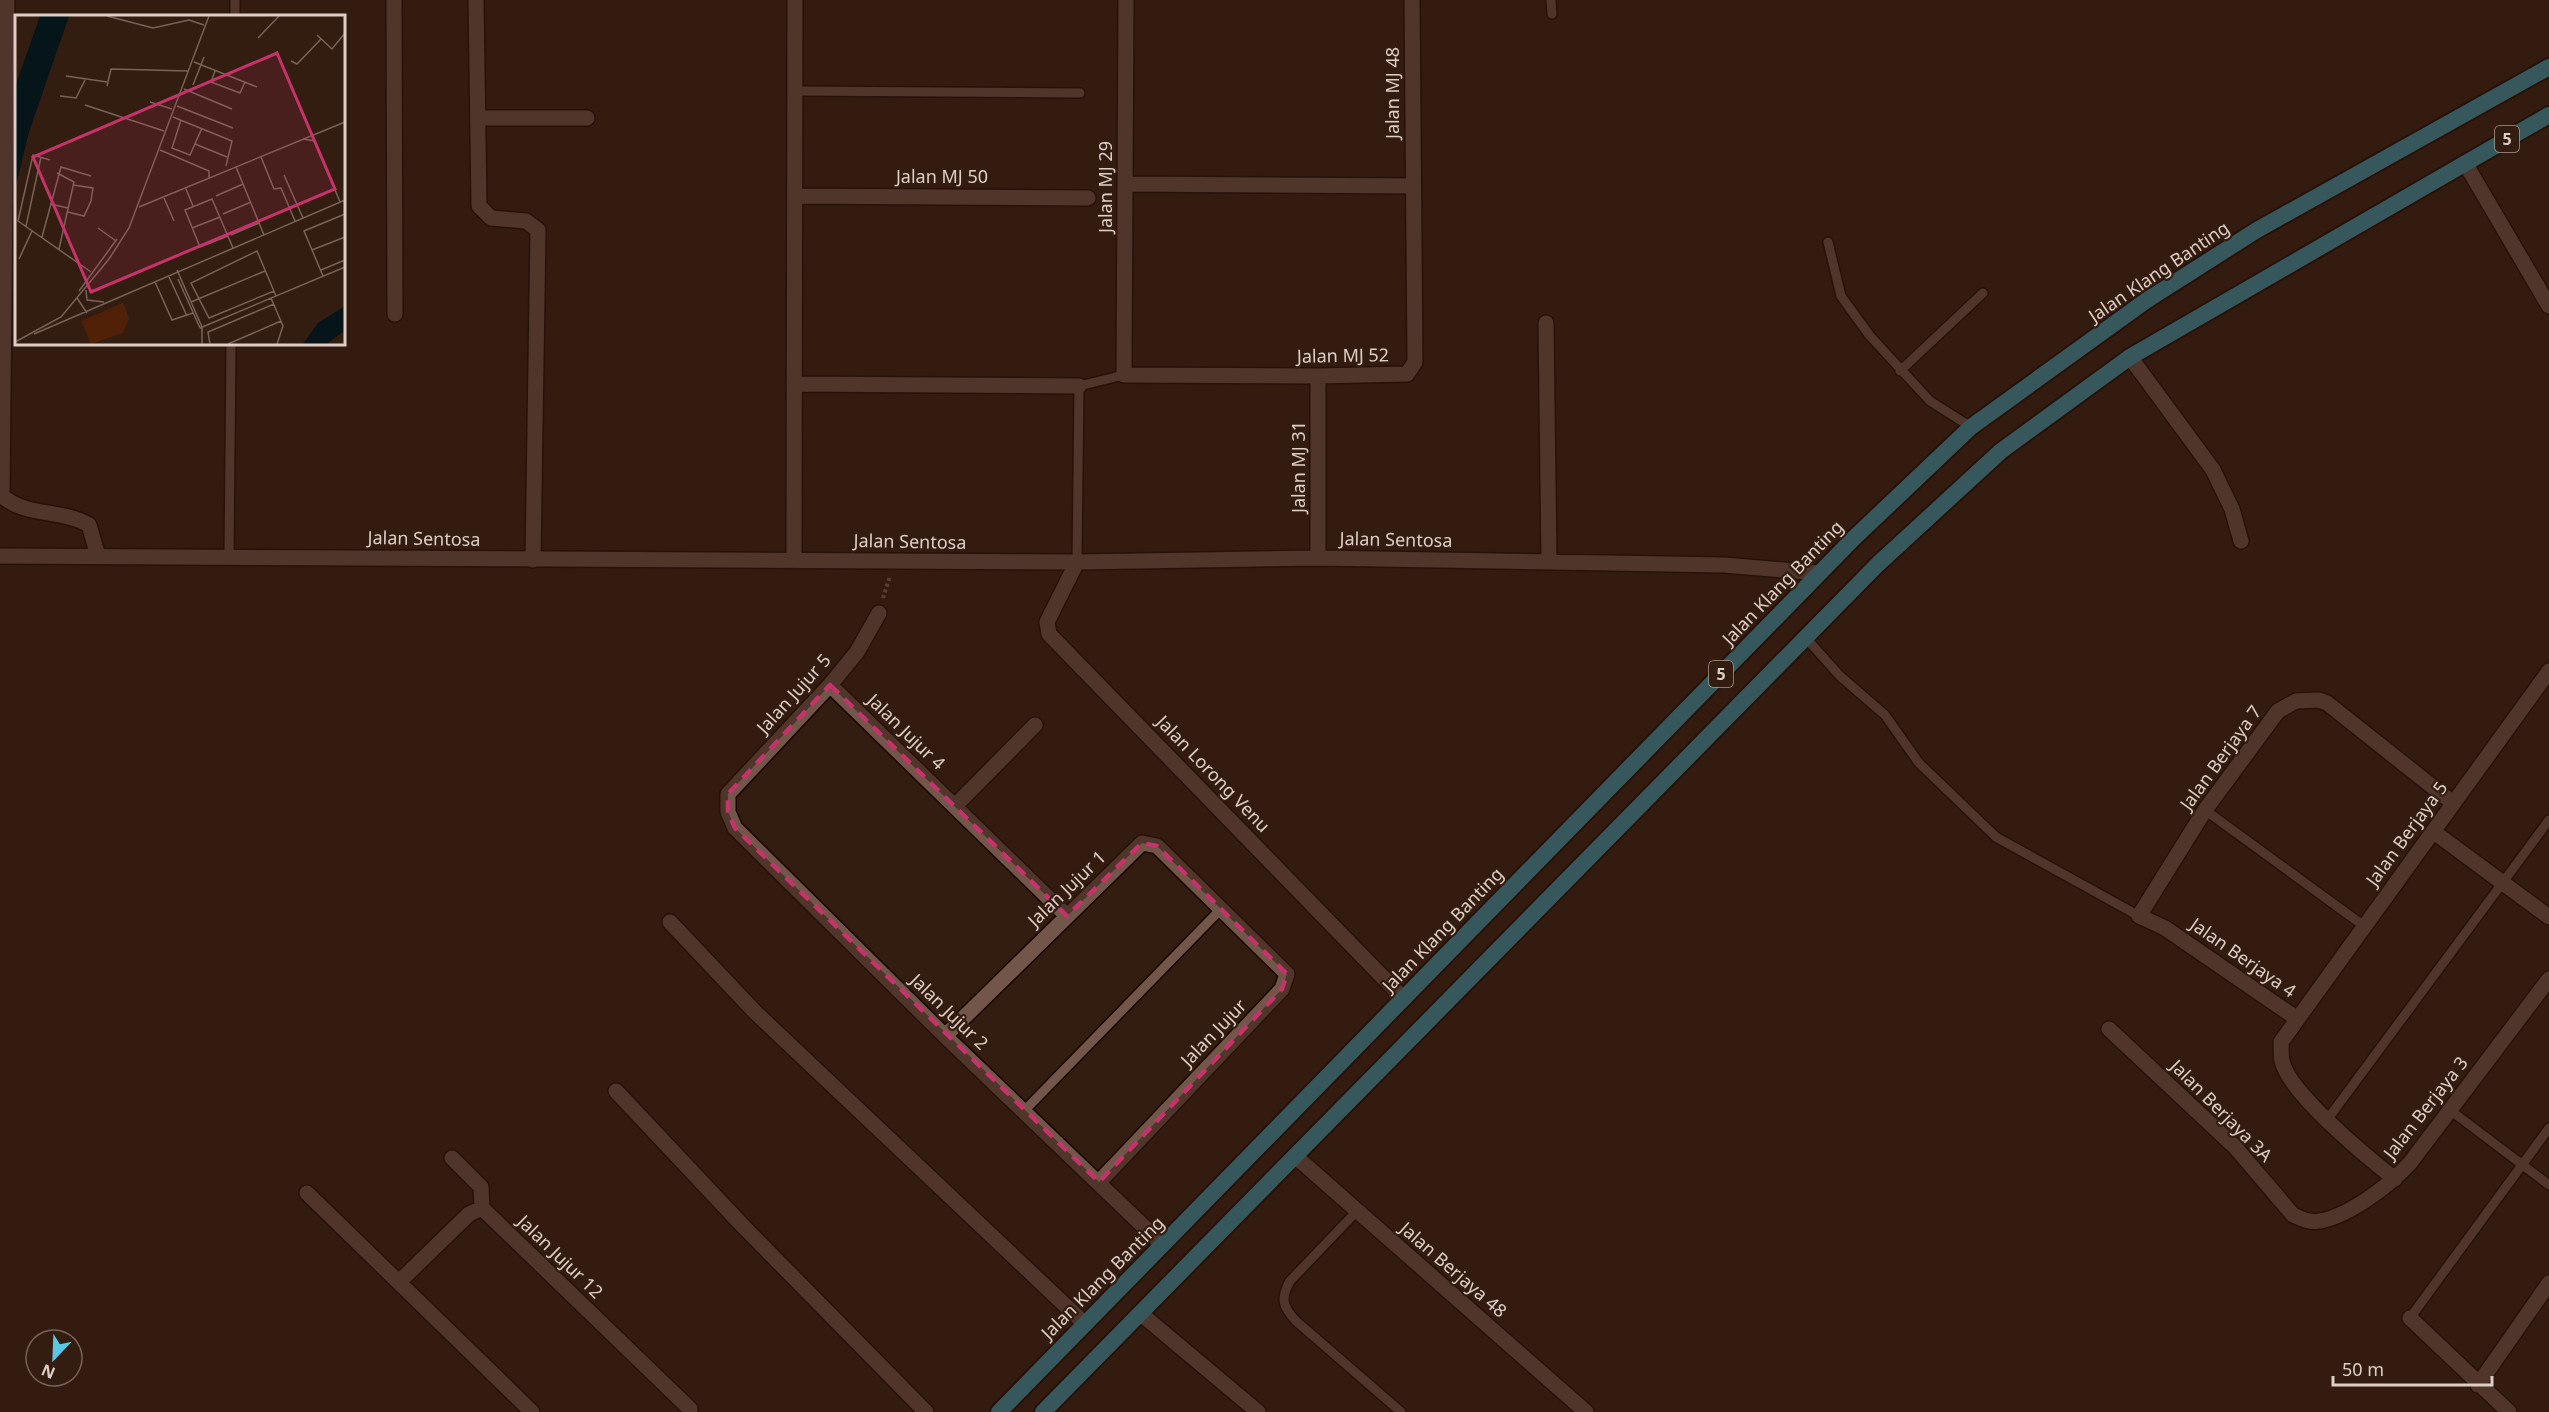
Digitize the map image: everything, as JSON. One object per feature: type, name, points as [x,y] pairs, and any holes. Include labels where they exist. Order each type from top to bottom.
[{"type":"highway","name":"Jalan Klang Banting","points":[[999,1412],[1819,573],[1971,427],[2147,300],[2257,230],[2549,67]]},
{"type":"highway","name":"5","points":[[1043,1412],[1146,1318],[1295,1156],[1878,564],[2001,451],[2130,357],[2549,115]]},
{"type":"street","points":[[7,0],[2,496],[12,505],[78,518],[89,525],[98,556]]},
{"type":"street","points":[[394,0],[395,314]]},
{"type":"street","points":[[476,0],[479,206],[491,218],[526,221],[538,230],[533,560]]},
{"type":"street","points":[[794,560],[795,0]]},
{"type":"street","name":"Jalan MJ 29","points":[[1124,375],[1126,0]]},
{"type":"street","name":"Jalan MJ 48","points":[[1412,0],[1413,186]]},
{"type":"street","points":[[478,118],[588,118]]},
{"type":"street","points":[[2465,163],[2549,306]]},
{"type":"street","points":[[1125,183],[1413,186]]},
{"type":"street","name":"Jalan MJ 52","points":[[1124,375],[1407,374],[1415,362],[1413,186]]},
{"type":"street","name":"Jalan MJ 50","points":[[795,196],[1088,198]]},
{"type":"street","points":[[1546,324],[1548,562]]},
{"type":"street","points":[[2130,357],[2213,470],[2232,509],[2241,541]]},
{"type":"street","name":"Jalan MJ 31","points":[[1318,376],[1318,558]]},
{"type":"street","points":[[794,384],[1079,386]]},
{"type":"street","name":"Jalan Sentosa","points":[[0,556],[894,562],[1318,558],[1724,565],[1819,573]]},
{"type":"street","name":"Jalan Lorong Venu","points":[[1077,562],[1047,622],[1048,634],[1404,999]]},
{"type":"street","name":"Jalan Jujur 5","points":[[728,794],[830,685],[857,652],[879,613]]},
{"type":"street","name":"Jalan Berjaya 5","points":[[2296,1018],[2434,832],[2549,671]]},
{"type":"street","name":"Jalan Jujur 4","points":[[830,685],[1067,916]]},
{"type":"street","name":"Jalan Berjaya 7","points":[[2139,916],[2205,810],[2278,711],[2296,701],[2319,700],[2327,703],[2454,802]]},
{"type":"street","points":[[955,807],[1035,725]]},
{"type":"street","name":"Jalan Jujur 2","points":[[728,794],[728,812],[735,828],[945,1036],[1163,1245]]},
{"type":"street","points":[[2434,832],[2549,917]]},
{"type":"street","name":"Jalan Jujur 1","points":[[945,1036],[1142,843],[1156,846],[1221,909]]},
{"type":"street","name":"Jalan Jujur","points":[[1099,1182],[1282,989],[1287,974],[1221,909]]},
{"type":"street","name":"Jalan Berjaya 4","points":[[2139,916],[2165,928],[2296,1018],[2281,1042],[2282,1062],[2294,1084],[2327,1120],[2395,1179]]},
{"type":"street","points":[[669,922],[755,1012],[1084,1324]]},
{"type":"street","name":"Jalan Berjaya 3","points":[[2305,1221],[2318,1222],[2339,1216],[2395,1179],[2549,979]]},
{"type":"street","name":"Jalan Berjaya 3A","points":[[2109,1029],[2235,1147],[2293,1215],[2305,1221]]},
{"type":"street","points":[[616,1091],[742,1225],[926,1412]]},
{"type":"street","name":"Jalan Berjaya 48","points":[[1295,1156],[1586,1412]]},
{"type":"street","points":[[399,1282],[469,1214],[482,1208],[481,1187],[452,1158]]},
{"type":"street","points":[[307,1193],[532,1412]]},
{"type":"street","name":"Jalan Jujur 12","points":[[482,1208],[693,1411]]},
{"type":"street","points":[[2478,1385],[2549,1283]]},
{"type":"street","points":[[1146,1318],[1258,1412]]},
{"type":"street","points":[[2410,1318],[2478,1385],[2510,1412]]},
{"type":"lane","points":[[1551,0],[1552,14]]},
{"type":"lane","points":[[795,91],[1080,93]]},
{"type":"lane","points":[[1828,242],[1841,296],[1870,336],[1930,401],[1971,427]]},
{"type":"lane","points":[[1900,371],[1983,293]]},
{"type":"lane","points":[[229,556],[231,345]]},
{"type":"lane","points":[[1077,562],[1079,386],[1124,375]]},
{"type":"lane","points":[[1805,638],[1840,676],[1885,715],[1918,763],[1996,837],[2139,916]]},
{"type":"lane","points":[[2205,810],[2364,926]]},
{"type":"lane","points":[[2327,1120],[2549,820]]},
{"type":"lane","points":[[1024,1111],[1221,909]]},
{"type":"lane","points":[[2450,1110],[2549,1185]]},
{"type":"lane","points":[[2410,1318],[2549,1128]]},
{"type":"lane","points":[[1357,1211],[1290,1281],[1282,1301],[1285,1309],[1296,1321],[1401,1412]]},
{"type":"path","points":[[879,613],[894,562]]},
{"type":"highlighted area","points":[[830,685],[1067,916],[1142,843],[1157,846],[1287,974],[1282,989],[1099,1182],[735,828],[728,812],[728,794]]}]
